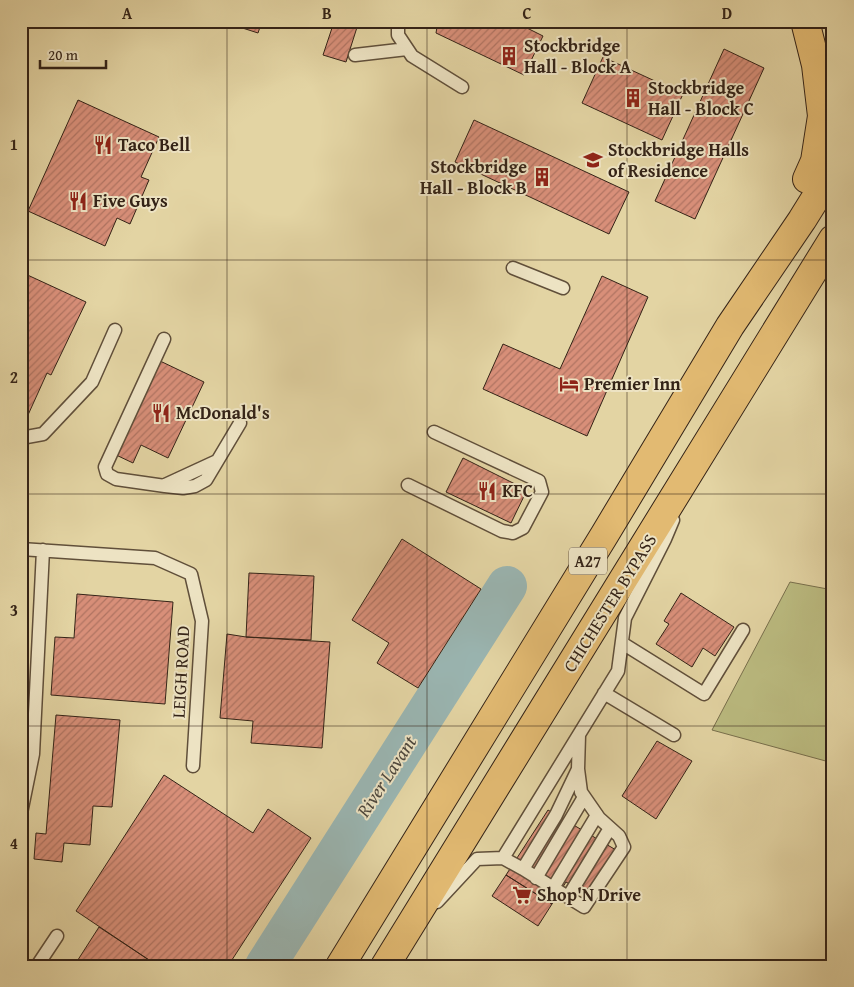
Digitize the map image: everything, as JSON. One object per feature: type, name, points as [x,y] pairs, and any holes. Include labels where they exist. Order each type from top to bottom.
[{"type":"highway","name":"A27","points":[[730,326],[736,304],[755,268],[797,199],[815,161],[822,116],[816,65],[805,21]]},
{"type":"highway","points":[[811,21],[825,71],[833,83]]},
{"type":"highway","name":"A27","points":[[340,966],[730,326],[825,183],[833,157]]},
{"type":"highway","name":"CHICHESTER BYPASS","points":[[385,966],[833,240]]},
{"type":"lane","points":[[398,21],[398,35],[412,56],[462,87]]},
{"type":"lane","points":[[355,55],[407,49]]},
{"type":"lane","points":[[513,268],[563,288]]},
{"type":"lane","points":[[21,438],[43,434],[92,382],[115,330]]},
{"type":"lane","points":[[164,339],[104,466],[107,474],[116,479],[165,486],[183,488],[195,486],[206,480],[240,423]]},
{"type":"lane","points":[[408,485],[502,531],[513,533],[523,528],[542,492],[539,482],[434,432]]},
{"type":"lane","points":[[503,858],[618,671],[625,618],[665,539],[692,468]]},
{"type":"lane","name":"LEIGH ROAD","points":[[21,549],[155,558],[191,574],[202,621],[193,766]]},
{"type":"lane","points":[[21,813],[32,754],[43,550]]},
{"type":"lane","points":[[622,643],[704,694],[743,630]]},
{"type":"lane","points":[[604,693],[674,735]]},
{"type":"lane","points":[[21,712],[35,712]]},
{"type":"lane","points":[[399,942],[477,859],[503,858],[584,907],[624,847],[619,836],[597,815],[581,792],[578,769],[580,732]]},
{"type":"lane","points":[[523,869],[556,815],[578,769]]},
{"type":"lane","points":[[536,878],[584,797]]},
{"type":"lane","points":[[553,888],[597,815]]},
{"type":"lane","points":[[568,897],[610,828]]},
{"type":"lane","points":[[37,966],[57,936]]},
{"type":"green space","points":[[790,582],[833,590],[833,763],[712,730]]},
{"type":"building","points":[[81,21],[96,21],[95,26]]},
{"type":"building","points":[[231,21],[262,21],[258,33],[230,24]]},
{"type":"building","points":[[322,21],[359,21],[346,62],[323,55],[333,25]]},
{"type":"building","name":"Stockbridge Hall - Block A","points":[[438,21],[513,21],[543,36],[524,75],[436,33]]},
{"type":"building","points":[[724,49],[764,68],[695,219],[655,201]]},
{"type":"building","name":"Stockbridge Hall - Block C","points":[[603,57],[683,94],[662,140],[582,103]]},
{"type":"building","points":[[78,100],[159,137],[141,177],[149,180],[130,224],[117,218],[105,246],[28,211]]},
{"type":"building","name":"Stockbridge Hall - Block B","points":[[474,120],[629,192],[609,234],[455,162]]},
{"type":"building","points":[[21,272],[86,302],[51,375],[47,373],[28,415],[21,412]]},
{"type":"building","points":[[602,276],[648,297],[587,436],[483,389],[503,344],[560,369]]},
{"type":"building","name":"McDonald's","points":[[158,360],[204,382],[168,458],[141,445],[133,463],[114,454]]},
{"type":"building","name":"KFC","points":[[463,458],[527,490],[511,523],[446,492]]},
{"type":"building","points":[[402,539],[481,589],[418,688],[377,663],[389,643],[352,620]]},
{"type":"building","points":[[249,573],[314,576],[311,640],[246,637]]},
{"type":"building","points":[[681,593],[734,627],[715,656],[703,648],[692,667],[656,644],[669,624],[664,621]]},
{"type":"building","points":[[77,594],[173,602],[165,704],[51,695],[55,637],[74,638]]},
{"type":"building","points":[[227,634],[246,637],[330,642],[322,748],[251,743],[253,721],[220,718]]},
{"type":"building","points":[[56,715],[120,720],[112,807],[93,806],[90,845],[64,843],[62,862],[34,859],[36,833],[46,834]]},
{"type":"building","points":[[657,741],[692,761],[656,819],[622,796]]},
{"type":"building","points":[[164,775],[253,833],[268,809],[311,838],[228,966],[158,966],[76,911]]},
{"type":"building","points":[[548,810],[616,850],[588,895],[566,882],[552,904],[506,875]]},
{"type":"building","points":[[506,875],[552,904],[538,926],[492,896]]},
{"type":"building","points":[[99,927],[158,966],[74,966]]},
{"type":"waterway","name":"River Lavant","points":[[265,966],[507,586]]},
{"type":"place","name":"Stockbridge Hall - Block A","points":[[509,56]]},
{"type":"place","name":"Stockbridge Hall - Block C","points":[[633,98]]},
{"type":"place","name":"Taco Bell","points":[[103,145]]},
{"type":"place","name":"Stockbridge Halls of Residence","points":[[593,160]]},
{"type":"place","name":"Stockbridge Hall - Block B","points":[[542,177]]},
{"type":"place","name":"Five Guys","points":[[78,201]]},
{"type":"place","name":"Premier Inn","points":[[569,384]]},
{"type":"place","name":"McDonald's","points":[[161,413]]},
{"type":"place","name":"KFC","points":[[487,491]]},
{"type":"place","name":"Shop'N Drive","points":[[522,895]]}]
